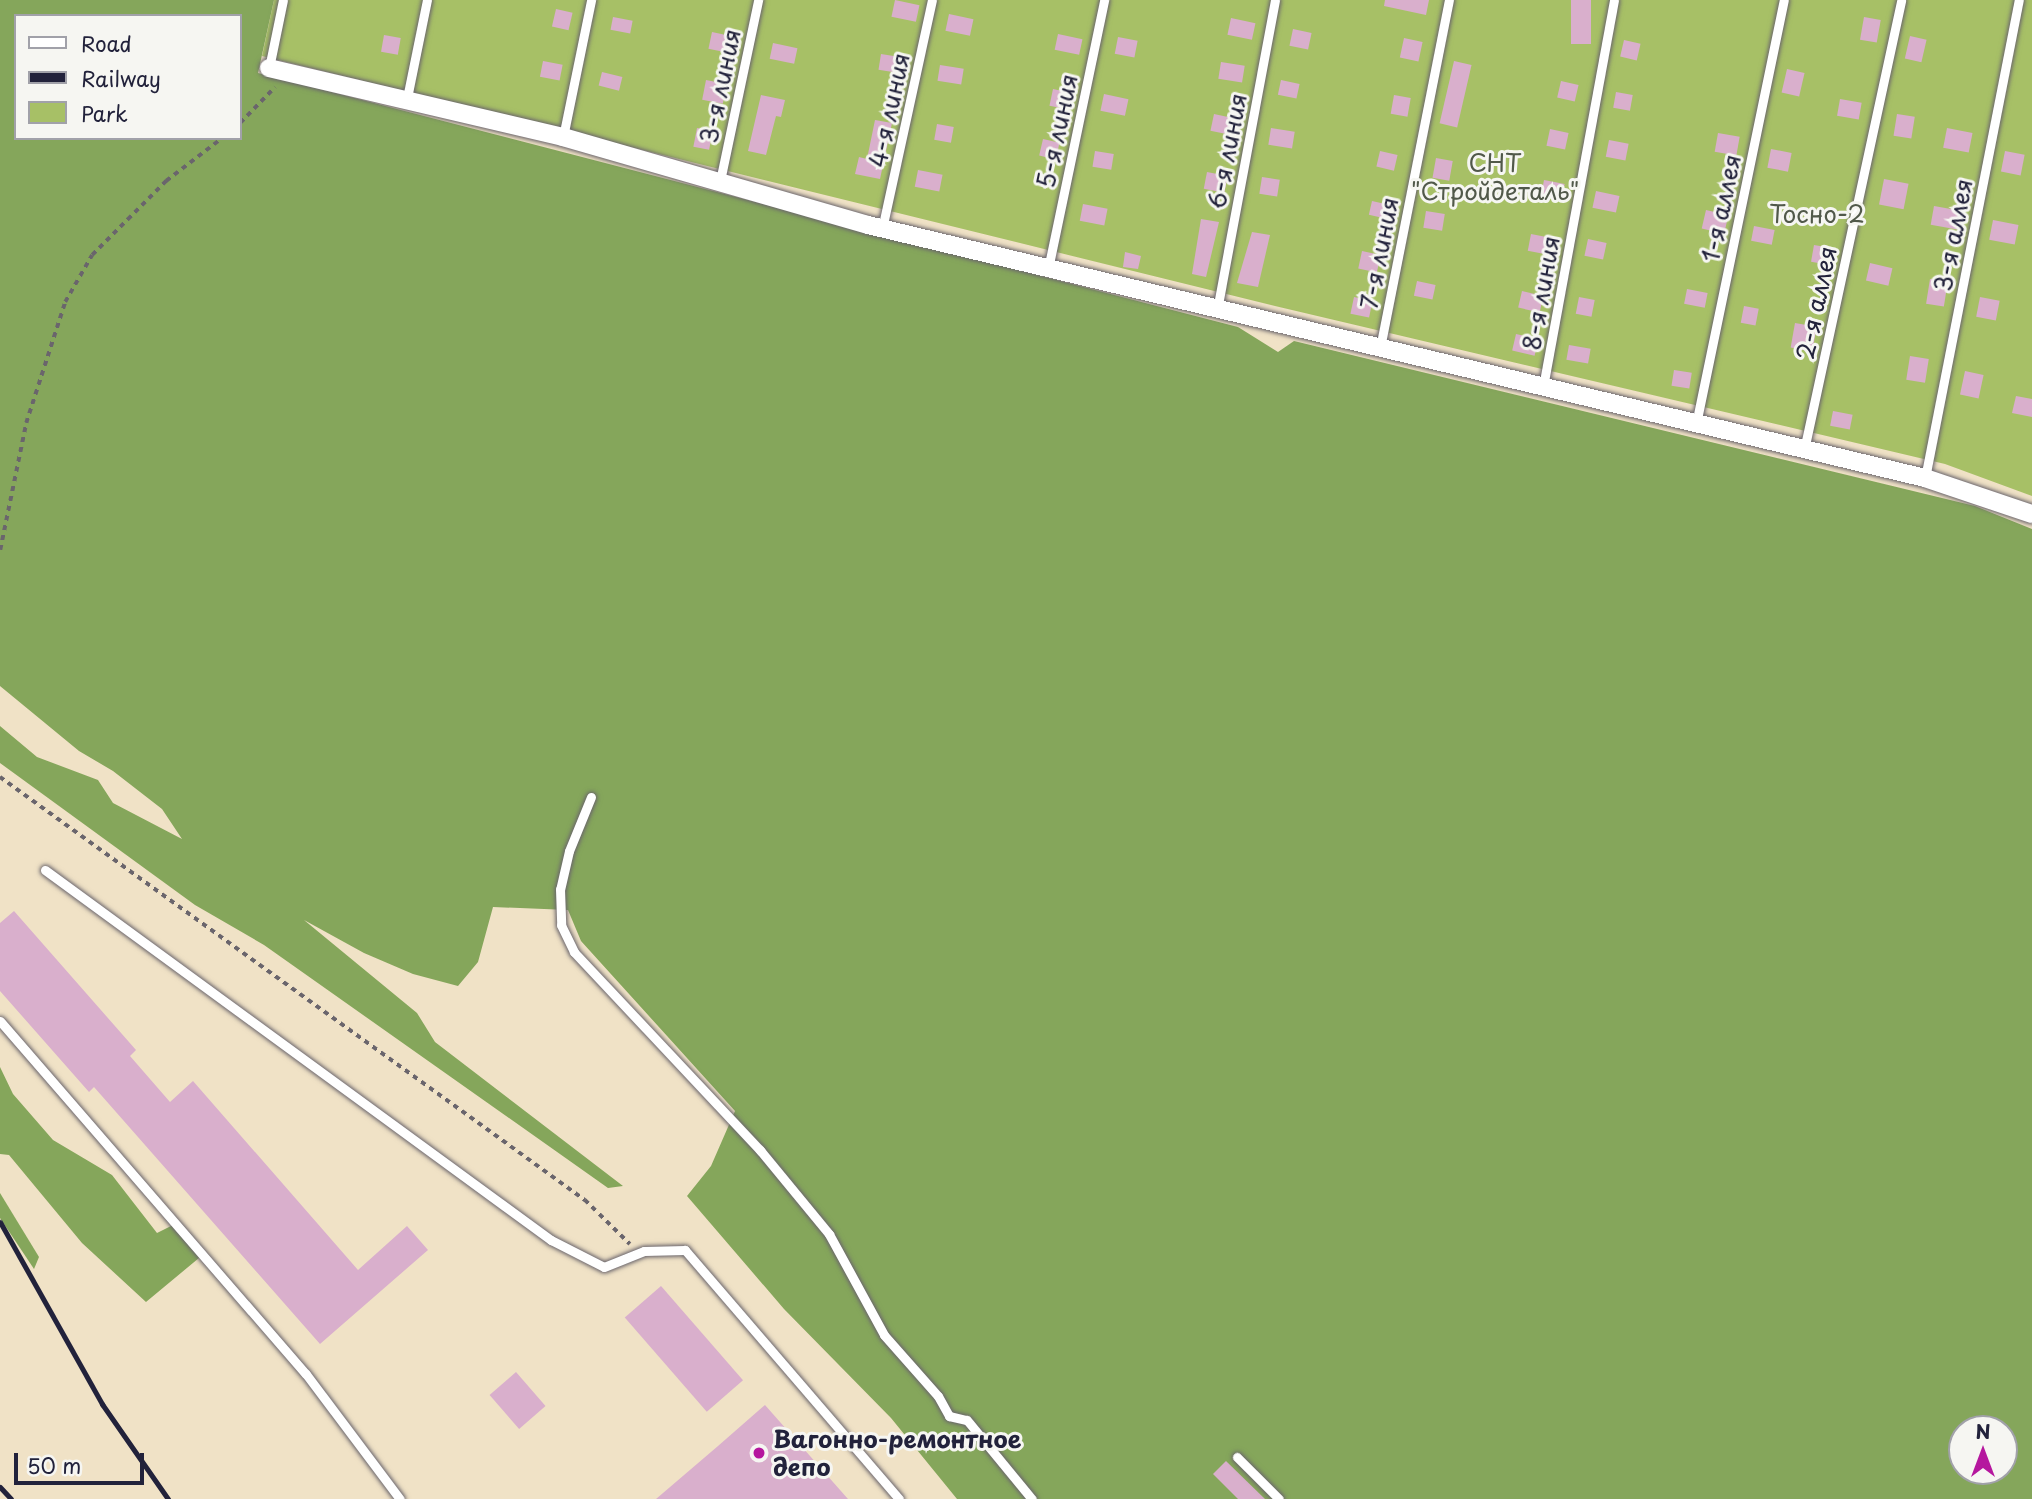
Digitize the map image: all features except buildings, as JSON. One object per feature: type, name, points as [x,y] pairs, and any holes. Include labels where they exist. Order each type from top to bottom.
[{"type":"street","points":[[270,68],[407,98],[563,137],[882,229],[1925,478],[2032,514]]},
{"type":"lane","points":[[270,68],[283,0]]},
{"type":"lane","points":[[407,98],[427,0]]},
{"type":"lane","points":[[563,137],[591,0]]},
{"type":"lane","name":"3-я линия","points":[[720,181],[758,0]]},
{"type":"lane","name":"4-я линия","points":[[882,229],[932,0]]},
{"type":"lane","name":"5-я линия","points":[[1048,269],[1104,0]]},
{"type":"lane","name":"6-я линия","points":[[1217,310],[1275,0]]},
{"type":"lane","name":"7-я линия","points":[[1380,348],[1449,0]]},
{"type":"lane","name":"8-я линия","points":[[1543,387],[1615,0]]},
{"type":"lane","name":"1-я аллея","points":[[1696,424],[1784,0]]},
{"type":"lane","name":"2-я аллея","points":[[1804,450],[1900,0]]},
{"type":"lane","name":"3-я аллея","points":[[1925,478],[2019,0]]},
{"type":"lane","points":[[591,797],[569,851],[561,888],[561,925],[575,952],[760,1150],[829,1234],[884,1335],[938,1396],[949,1416],[967,1420],[1032,1499]]},
{"type":"lane","points":[[45,870],[551,1240],[604,1267],[639,1253],[685,1250],[899,1499]]},
{"type":"lane","points":[[0,1021],[306,1374],[400,1499]]},
{"type":"lane","points":[[1237,1457],[1279,1499]]},
{"type":"path","points":[[242,121],[288,73]]},
{"type":"path","points":[[0,550],[26,423],[65,302],[92,255],[166,181],[219,140]]},
{"type":"path","points":[[0,777],[585,1200],[639,1253]]},
{"type":"green space","points":[[0,0],[274,0],[258,73],[1238,327],[1278,352],[1294,341],[1975,506],[2032,529],[2032,1499],[957,1499],[891,1418],[784,1309],[687,1196],[711,1166],[735,1111],[581,941],[568,910],[493,907],[478,962],[458,986],[413,974],[364,953],[304,920],[417,1013],[435,1042],[623,1186],[608,1188],[264,945],[195,905],[0,763],[0,726],[37,757],[98,780],[113,803],[182,839],[162,809],[113,771],[79,751],[0,686]]},
{"type":"green space","name":"СНТ \"Стройдеталь\"","points":[[274,0],[2032,0],[2032,496],[1945,464],[1275,306],[262,56]]},
{"type":"green space","points":[[0,1067],[13,1094],[53,1140],[112,1175],[157,1233],[179,1222],[205,1253],[146,1302],[82,1243],[9,1155],[0,1154]]},
{"type":"green space","points":[[0,1193],[39,1257],[34,1269],[0,1218]]},
{"type":"railway","points":[[0,1222],[102,1404],[168,1499]]},
{"type":"railway","points":[[0,1487],[11,1499]]},
{"type":"place","name":"Вагонно-ремонтное депо","points":[[759,1453]]},
{"type":"park label","name":"Тосно-2","points":[[1817,214]]}]
